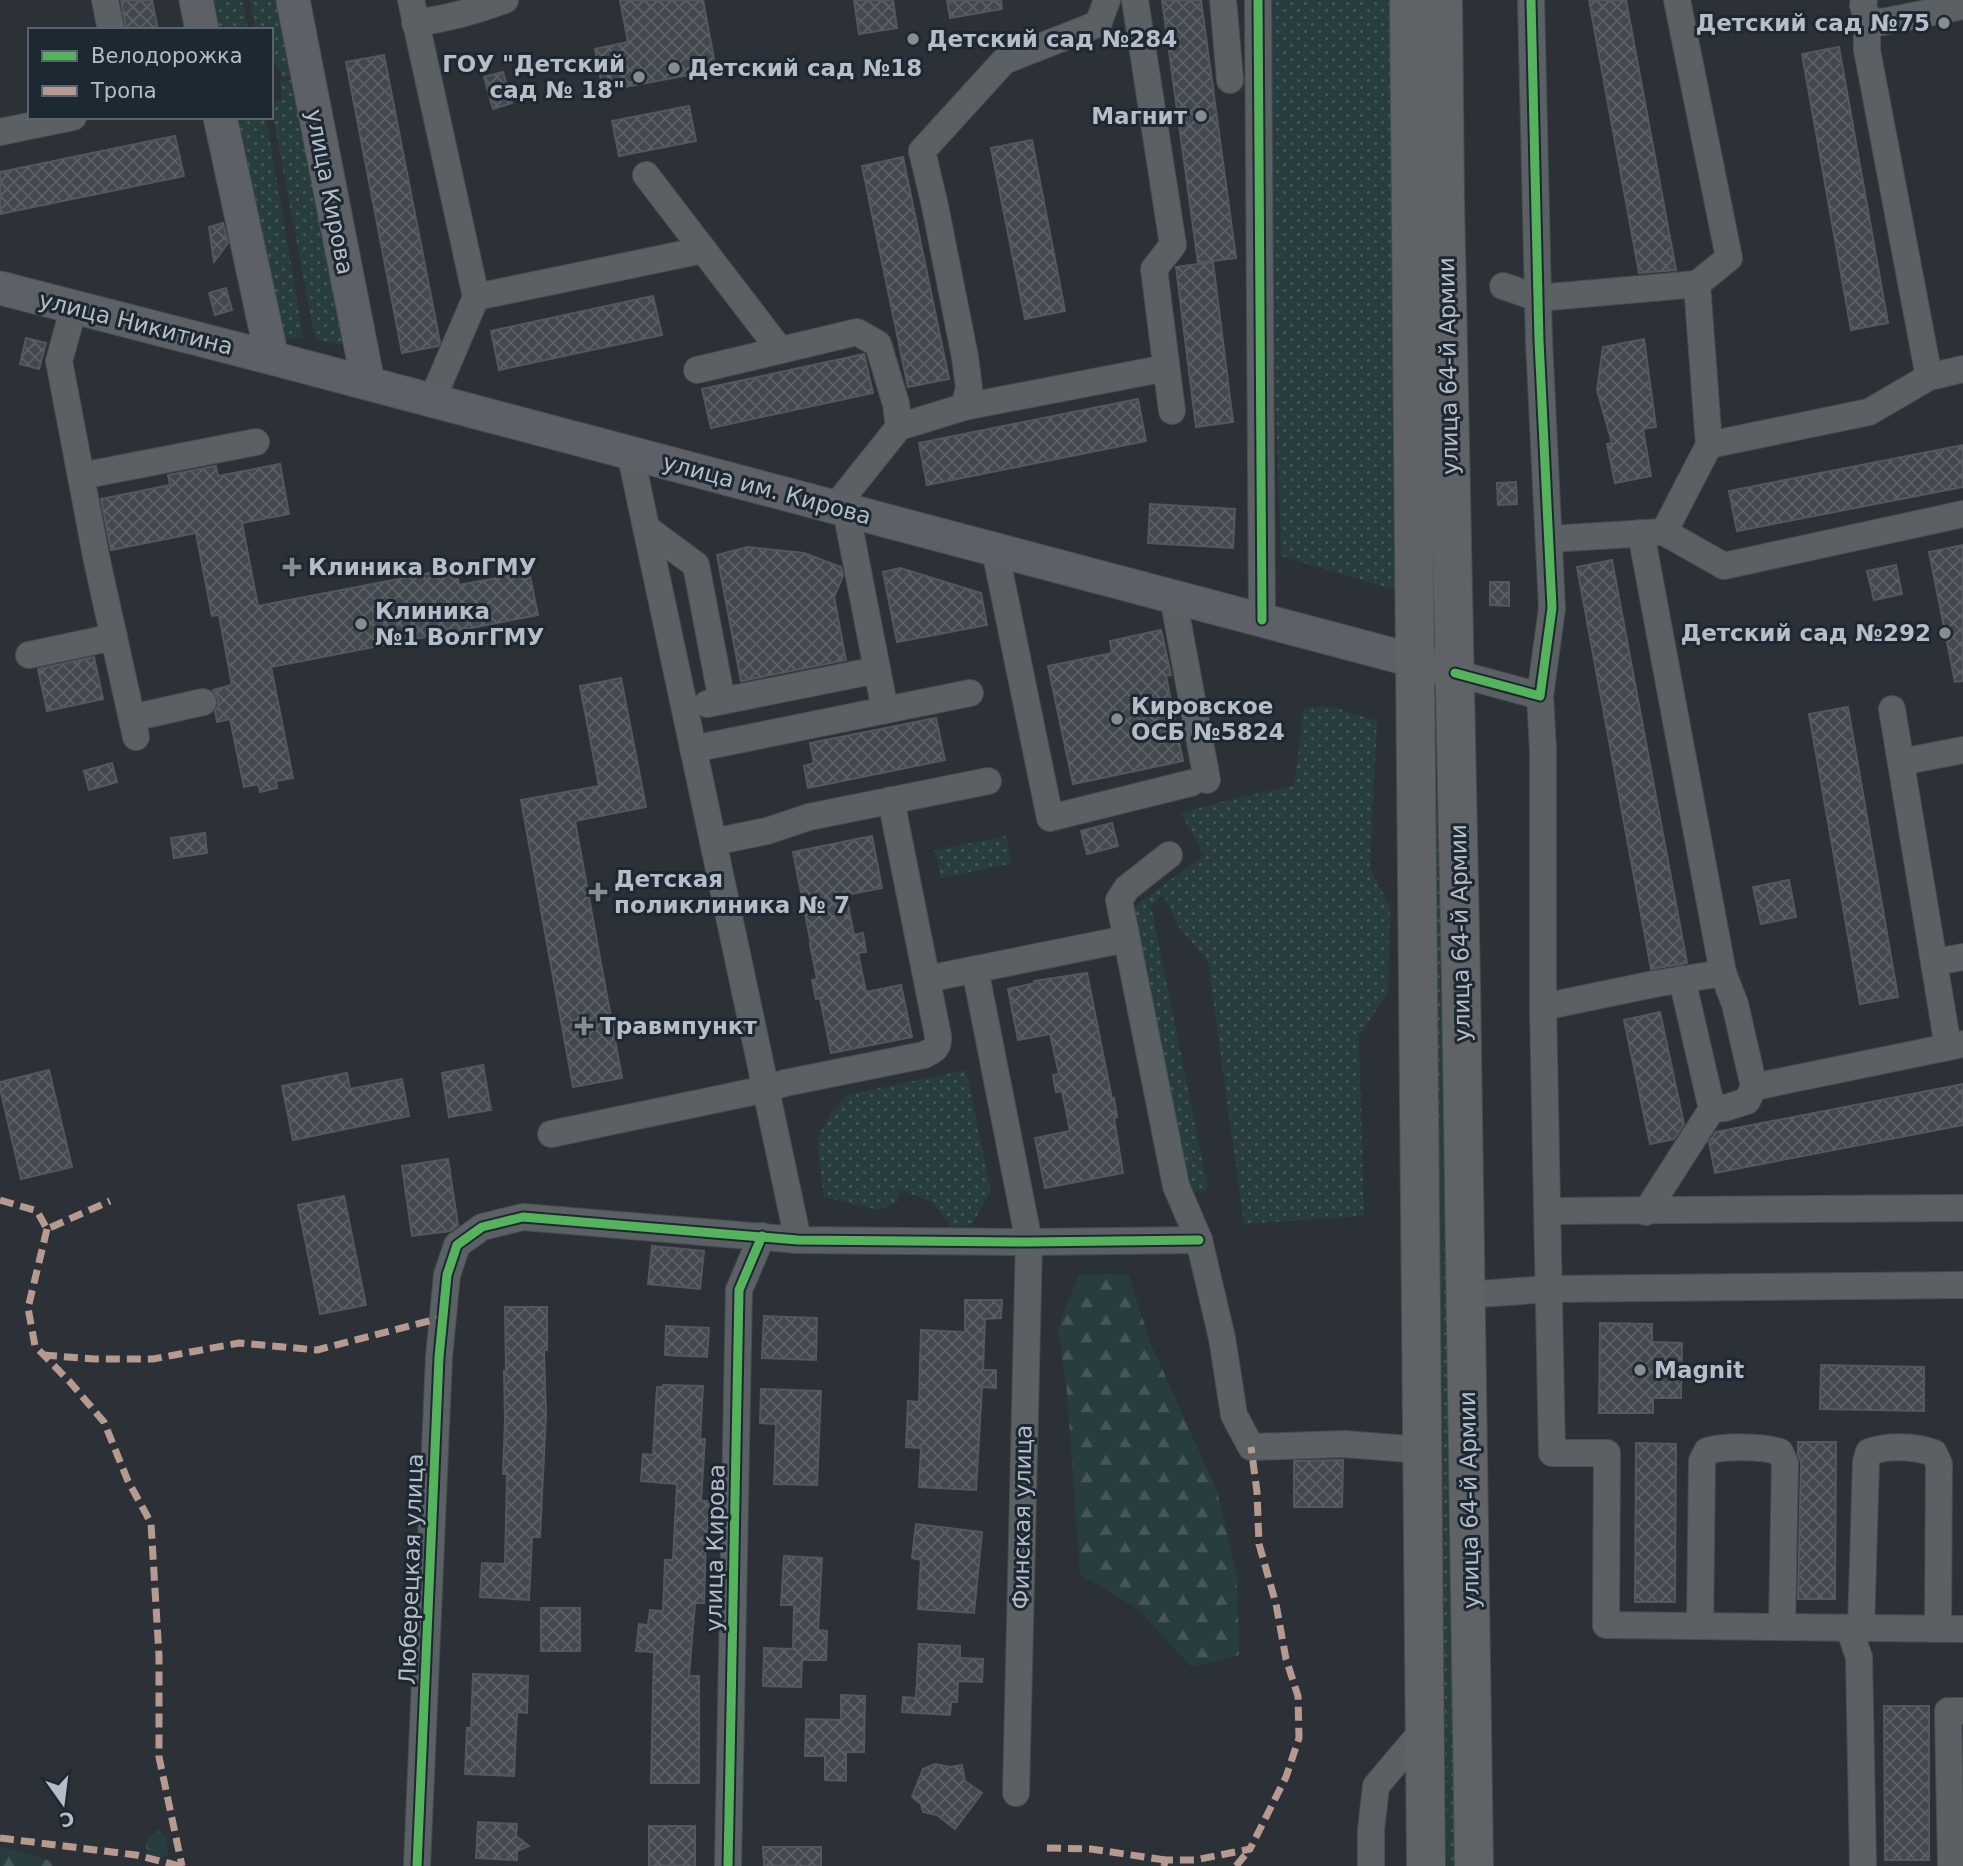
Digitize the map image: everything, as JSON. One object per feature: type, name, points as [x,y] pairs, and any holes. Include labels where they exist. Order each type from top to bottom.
[{"type":"highway","name":"улица 64-й Армии","points":[[1409,0],[1426,1866]]},
{"type":"highway","name":"улица 64-й Армии","points":[[1444,0],[1445,201],[1474,1866]]},
{"type":"main road","points":[[196,0],[202,28]]},
{"type":"main road","name":"улица Кирова","points":[[293,0],[368,383]]},
{"type":"main road","points":[[220,119],[272,358]]},
{"type":"main road","name":"улица Никитина","points":[[0,288],[272,358]]},
{"type":"main road","name":"улица им. Кирова","points":[[272,358],[1455,673]]},
{"type":"street","points":[[104,0],[111,28]]},
{"type":"street","points":[[432,400],[476,297],[413,12],[480,9],[505,0]]},
{"type":"street","points":[[964,407],[969,388],[965,357],[922,151],[1004,61],[1098,24],[1107,0]]},
{"type":"street","points":[[1135,0],[1173,244],[1154,269],[1171,411]]},
{"type":"street","points":[[1223,0],[1230,80]]},
{"type":"street","points":[[1258,0],[1262,620]]},
{"type":"street","points":[[1531,0],[1538,298],[1552,608],[1540,696],[1543,750],[1543,1007],[1552,1453],[1607,1453],[1606,1625],[1855,1628],[1950,1629],[1939,1464],[1934,1453],[1922,1449],[1880,1448],[1869,1452],[1866,1462],[1855,1628],[1859,1657],[1863,1866]]},
{"type":"street","points":[[1503,286],[1538,298],[1697,284],[1728,258],[1677,0]]},
{"type":"street","points":[[1866,10],[1882,22],[1963,6]]},
{"type":"street","points":[[1866,10],[1867,50],[1929,377]]},
{"type":"street","points":[[0,132],[63,119]]},
{"type":"street","points":[[646,175],[779,350]]},
{"type":"street","points":[[476,297],[704,250]]},
{"type":"street","points":[[1697,284],[1709,445],[1652,532],[1723,973],[1735,1004],[1754,1087],[1747,1101],[1712,1109]]},
{"type":"street","points":[[74,307],[59,361],[134,728],[203,702]]},
{"type":"street","points":[[697,370],[858,332],[878,344],[900,427]]},
{"type":"street","points":[[885,710],[840,508],[900,427],[964,407],[1166,368]]},
{"type":"street","points":[[1709,445],[1869,412],[1929,377],[1963,369]]},
{"type":"street","points":[[81,476],[256,442]]},
{"type":"street","points":[[630,453],[798,1240]]},
{"type":"street","points":[[1550,539],[1652,532],[1724,566],[1963,514]]},
{"type":"street","points":[[646,528],[696,565],[722,701]]},
{"type":"street","points":[[995,550],[1050,818],[1199,781],[1172,597]]},
{"type":"street","points":[[29,655],[114,636]]},
{"type":"street","points":[[685,708],[877,670]]},
{"type":"street","points":[[1455,673],[1540,696]]},
{"type":"street","points":[[693,749],[970,693]]},
{"type":"street","points":[[1754,1087],[1956,1046],[1935,962],[1892,709]]},
{"type":"street","points":[[1901,762],[1963,750]]},
{"type":"street","points":[[713,842],[767,831],[809,817],[988,781]]},
{"type":"street","points":[[551,1134],[924,1055],[934,1050],[939,1044],[938,1036],[891,800]]},
{"type":"street","points":[[1169,855],[1122,894],[1119,901],[1175,1186],[1199,1240],[1222,1338],[1234,1415],[1251,1447],[1344,1444],[1422,1450]]},
{"type":"street","points":[[927,979],[1126,939]]},
{"type":"street","points":[[1935,962],[1963,957]]},
{"type":"street","name":"Финская улица","points":[[975,969],[1029,1242],[1016,1793]]},
{"type":"street","points":[[1543,1007],[1723,973]]},
{"type":"street","points":[[1646,1212],[1712,1109],[1682,979]]},
{"type":"street","points":[[1548,1211],[1963,1208]]},
{"type":"street","name":"Люберецкая улица","points":[[417,1866],[439,1357],[447,1275],[457,1245],[482,1227],[523,1217],[798,1240],[1199,1240]]},
{"type":"street","name":"улица Кирова","points":[[728,1866],[739,1290],[762,1236]]},
{"type":"street","points":[[1466,1295],[1548,1289],[1963,1285]]},
{"type":"street","points":[[1700,1626],[1702,1461],[1707,1451],[1717,1448],[1770,1449],[1780,1452],[1785,1463],[1782,1627]]},
{"type":"street","points":[[1951,1866],[1948,1711],[1963,1711]]},
{"type":"street","points":[[1371,1866],[1371,1830],[1376,1786],[1425,1728]]},
{"type":"green space","points":[[209,0],[242,0],[249,28],[214,28]]},
{"type":"green space","points":[[250,0],[285,0],[300,73],[282,78],[277,64],[273,65],[273,28],[255,28]]},
{"type":"green space","points":[[1272,0],[1392,0],[1402,592],[1281,556],[1274,353]]},
{"type":"green space","points":[[301,78],[346,343],[337,344],[315,339],[273,117],[273,102],[283,99],[280,82]]},
{"type":"green space","points":[[230,119],[266,119],[303,337],[286,339],[277,328]]},
{"type":"green space","points":[[1438,692],[1462,1866],[1447,1866],[1432,701]]},
{"type":"green space","points":[[1304,707],[1333,707],[1377,721],[1370,868],[1390,907],[1388,993],[1359,1036],[1364,1216],[1244,1224],[1208,962],[1179,927],[1163,894],[1151,906],[1208,1189],[1192,1193],[1130,910],[1204,855],[1181,813],[1294,786]]},
{"type":"green space","points":[[1006,836],[1011,864],[941,878],[935,850]]},
{"type":"green space","points":[[966,1070],[991,1192],[972,1224],[952,1228],[933,1203],[899,1189],[898,1202],[878,1210],[824,1197],[817,1138],[831,1113],[847,1095]]},
{"type":"green space","points":[[1079,1274],[1128,1274],[1151,1344],[1217,1491],[1237,1576],[1239,1655],[1192,1667],[1138,1609],[1080,1574],[1067,1392],[1058,1328]]},
{"type":"green space","points":[[158,1831],[166,1837],[168,1855],[160,1858],[149,1854],[146,1845],[149,1836]]},
{"type":"green space","points":[[0,1846],[48,1860],[53,1866],[0,1866]]},
{"type":"building","points":[[121,0],[152,0],[158,28],[126,28]]},
{"type":"building","name":"ГОУ \"Детский сад № 18\"","points":[[620,0],[703,0],[716,70],[603,91],[595,49],[628,42]]},
{"type":"building","points":[[854,0],[893,0],[897,28],[859,34]]},
{"type":"building","points":[[947,0],[1001,0],[1002,9],[950,18]]},
{"type":"building","points":[[1162,0],[1201,0],[1236,258],[1198,263]]},
{"type":"building","points":[[1589,0],[1626,0],[1676,270],[1639,273]]},
{"type":"building","points":[[1839,47],[1888,323],[1851,330],[1802,54]]},
{"type":"building","points":[[384,55],[440,342],[438,346],[402,353],[346,62]]},
{"type":"building","points":[[503,72],[512,103],[493,109],[484,77]]},
{"type":"building","points":[[689,106],[696,141],[619,156],[612,121]]},
{"type":"building","points":[[175,136],[184,176],[0,214],[0,172]]},
{"type":"building","points":[[1032,140],[1065,311],[1025,319],[991,148]]},
{"type":"building","points":[[903,157],[949,379],[908,387],[862,166]]},
{"type":"building","points":[[223,223],[228,243],[214,262],[209,227]]},
{"type":"building","points":[[1213,262],[1233,422],[1196,427],[1176,267]]},
{"type":"building","points":[[226,288],[232,310],[215,315],[209,293]]},
{"type":"building","points":[[653,296],[662,335],[499,370],[491,331]]},
{"type":"building","points":[[26,338],[46,343],[39,369],[20,364]]},
{"type":"building","points":[[1644,339],[1656,427],[1643,429],[1651,476],[1615,483],[1607,444],[1612,443],[1597,390],[1603,347]]},
{"type":"building","points":[[864,354],[873,393],[711,428],[702,389]]},
{"type":"building","points":[[1138,399],[1146,441],[927,485],[919,443]]},
{"type":"building","points":[[1963,445],[1963,487],[1737,531],[1729,491]]},
{"type":"building","name":"Клиника №1 ВолгГМУ","points":[[280,464],[289,514],[242,523],[258,606],[456,568],[459,585],[529,572],[538,615],[271,667],[293,778],[276,781],[277,788],[260,792],[258,784],[244,787],[230,719],[217,722],[215,711],[218,699],[213,690],[232,685],[219,615],[212,616],[196,533],[111,550],[101,499],[170,485],[168,475],[216,466],[218,476]]},
{"type":"building","points":[[1516,482],[1517,504],[1498,505],[1497,483]]},
{"type":"building","points":[[1150,504],[1235,509],[1233,548],[1148,543]]},
{"type":"building","points":[[1963,545],[1963,681],[1955,682],[1929,552]]},
{"type":"building","points":[[748,547],[804,553],[841,567],[843,576],[834,597],[846,660],[741,681],[717,555]]},
{"type":"building","points":[[1612,560],[1687,963],[1651,969],[1577,567]]},
{"type":"building","points":[[1896,565],[1902,594],[1874,600],[1867,571]]},
{"type":"building","points":[[900,568],[981,593],[987,625],[897,642],[883,572]]},
{"type":"building","points":[[1490,582],[1509,582],[1509,606],[1490,605]]},
{"type":"building","name":"Кировское ОСБ №5824","points":[[1161,630],[1171,675],[1166,676],[1183,761],[1073,784],[1048,666],[1112,653],[1110,641]]},
{"type":"building","points":[[94,657],[103,699],[47,711],[38,669]]},
{"type":"building","points":[[621,678],[646,807],[575,821],[622,1078],[573,1087],[521,800],[599,786],[580,686]]},
{"type":"building","points":[[1848,707],[1898,997],[1860,1004],[1809,714]]},
{"type":"building","points":[[936,718],[945,760],[808,788],[804,766],[814,763],[810,743]]},
{"type":"building","points":[[112,763],[117,782],[89,790],[84,771]]},
{"type":"building","points":[[1112,823],[1118,846],[1087,854],[1081,831]]},
{"type":"building","points":[[205,833],[207,853],[174,858],[171,838]]},
{"type":"building","points":[[872,836],[882,888],[846,895],[854,935],[863,933],[866,952],[858,953],[866,992],[901,985],[912,1037],[831,1053],[820,998],[816,999],[812,980],[817,979],[793,852]]},
{"type":"building","points":[[1789,880],[1796,917],[1761,924],[1753,887]]},
{"type":"building","points":[[1087,973],[1112,1099],[1114,1098],[1117,1117],[1114,1118],[1123,1173],[1045,1188],[1035,1138],[1070,1131],[1062,1091],[1056,1092],[1053,1075],[1059,1074],[1050,1034],[1018,1040],[1008,989],[1035,983],[1034,981]]},
{"type":"building","points":[[1660,1012],[1684,1124],[1674,1139],[1650,1144],[1624,1020]]},
{"type":"building","points":[[483,1065],[491,1110],[449,1117],[442,1073]]},
{"type":"building","points":[[49,1070],[72,1167],[21,1179],[0,1082]]},
{"type":"building","points":[[347,1073],[350,1089],[402,1079],[409,1116],[293,1140],[282,1086]]},
{"type":"building","points":[[1963,1084],[1963,1125],[1715,1173],[1709,1142],[1716,1132]]},
{"type":"building","points":[[448,1159],[458,1225],[450,1231],[412,1236],[402,1166]]},
{"type":"building","points":[[344,1196],[366,1305],[320,1314],[298,1205]]},
{"type":"building","points":[[652,1246],[704,1251],[700,1289],[648,1284]]},
{"type":"building","points":[[965,1300],[1002,1300],[1001,1318],[985,1319],[983,1370],[996,1370],[996,1388],[982,1387],[976,1490],[919,1487],[921,1448],[906,1447],[908,1401],[919,1402],[921,1330],[965,1332]]},
{"type":"building","points":[[505,1307],[547,1307],[547,1350],[544,1350],[546,1414],[540,1537],[532,1537],[529,1600],[480,1597],[482,1563],[505,1564]]},
{"type":"building","points":[[764,1316],[817,1318],[816,1360],[762,1358]]},
{"type":"building","name":"Magnit","points":[[1600,1323],[1652,1324],[1652,1342],[1682,1343],[1681,1398],[1653,1398],[1653,1413],[1599,1413]]},
{"type":"building","points":[[666,1326],[709,1328],[707,1357],[665,1355]]},
{"type":"building","points":[[1821,1365],[1924,1367],[1924,1411],[1820,1409]]},
{"type":"building","points":[[703,1386],[700,1439],[705,1439],[701,1501],[709,1501],[704,1603],[695,1603],[689,1676],[699,1676],[699,1783],[651,1783],[654,1652],[636,1651],[639,1624],[648,1625],[650,1610],[663,1611],[665,1560],[673,1560],[677,1484],[641,1481],[643,1454],[653,1455],[657,1387]]},
{"type":"building","points":[[761,1389],[821,1391],[817,1485],[774,1484],[776,1424],[760,1423]]},
{"type":"building","points":[[1798,1442],[1836,1442],[1835,1599],[1798,1599],[1801,1463]]},
{"type":"building","points":[[1636,1443],[1676,1444],[1675,1602],[1635,1602]]},
{"type":"building","points":[[1343,1460],[1342,1507],[1294,1507],[1294,1461]]},
{"type":"building","points":[[916,1524],[982,1532],[974,1613],[918,1609],[921,1560],[912,1558]]},
{"type":"building","points":[[784,1556],[822,1558],[818,1630],[827,1631],[826,1660],[802,1660],[801,1687],[763,1686],[764,1648],[793,1649],[794,1605],[781,1605]]},
{"type":"building","points":[[541,1608],[580,1608],[580,1651],[541,1651]]},
{"type":"building","points":[[919,1644],[960,1646],[960,1658],[983,1659],[982,1682],[958,1681],[957,1702],[951,1702],[950,1715],[902,1712],[903,1697],[916,1698]]},
{"type":"building","points":[[473,1674],[528,1676],[527,1713],[517,1712],[514,1776],[465,1774],[467,1728],[471,1728]]},
{"type":"building","points":[[841,1695],[865,1696],[864,1752],[846,1752],[846,1781],[825,1780],[825,1756],[805,1756],[806,1719],[841,1720]]},
{"type":"building","points":[[1884,1706],[1929,1706],[1929,1860],[1885,1860]]},
{"type":"building","points":[[935,1764],[950,1767],[962,1765],[965,1781],[982,1793],[955,1829],[937,1815],[923,1812],[921,1804],[912,1797],[923,1769]]},
{"type":"building","points":[[478,1822],[517,1824],[516,1836],[529,1846],[517,1851],[517,1860],[476,1858]]},
{"type":"building","points":[[649,1826],[695,1826],[695,1866],[649,1866]]},
{"type":"building","points":[[763,1847],[821,1847],[821,1866],[764,1866]]},
{"type":"marked path","points":[[0,1200],[37,1211],[47,1229],[110,1201]]},
{"type":"marked path","points":[[47,1229],[28,1308],[35,1346],[104,1422],[128,1481],[151,1523],[159,1656],[159,1757],[182,1866]]},
{"type":"marked path","points":[[43,1355],[94,1359],[153,1359],[239,1343],[317,1350],[444,1317]]},
{"type":"marked path","points":[[1164,1866],[1165,1860],[1195,1860],[1250,1849],[1286,1777],[1299,1738],[1298,1696],[1286,1659],[1276,1604],[1259,1544],[1257,1492],[1251,1447]]},
{"type":"marked path","points":[[0,1838],[136,1855],[180,1866]]},
{"type":"marked path","points":[[1047,1848],[1091,1849],[1165,1860]]},
{"type":"marked path","points":[[1236,1866],[1250,1849]]},
{"type":"cycle path","points":[[1258,0],[1262,620]]},
{"type":"cycle path","points":[[1455,673],[1540,696],[1552,608],[1539,341],[1531,0]]},
{"type":"cycle path","points":[[417,1866],[439,1357],[447,1275],[457,1245],[482,1227],[523,1217],[798,1240],[1199,1240]]},
{"type":"cycle path","points":[[728,1866],[739,1290],[762,1236]]},
{"type":"place","name":"Детский сад №75","points":[[1944,23]]},
{"type":"place","name":"Детский сад №284","points":[[913,39]]},
{"type":"place","name":"Детский сад №18","points":[[674,68]]},
{"type":"place","name":"ГОУ \"Детский сад № 18\"","points":[[639,77]]},
{"type":"place","name":"Магнит","points":[[1201,116]]},
{"type":"place","name":"Клиника ВолГМУ","points":[[292,567]]},
{"type":"place","name":"Клиника №1 ВолгГМУ","points":[[361,624]]},
{"type":"place","name":"Детский сад №292","points":[[1945,633]]},
{"type":"place","name":"Кировское ОСБ №5824","points":[[1117,719]]},
{"type":"place","name":"Детская поликлиника № 7","points":[[598,892]]},
{"type":"place","name":"Травмпункт","points":[[584,1026]]},
{"type":"place","name":"Magnit","points":[[1640,1370]]}]
